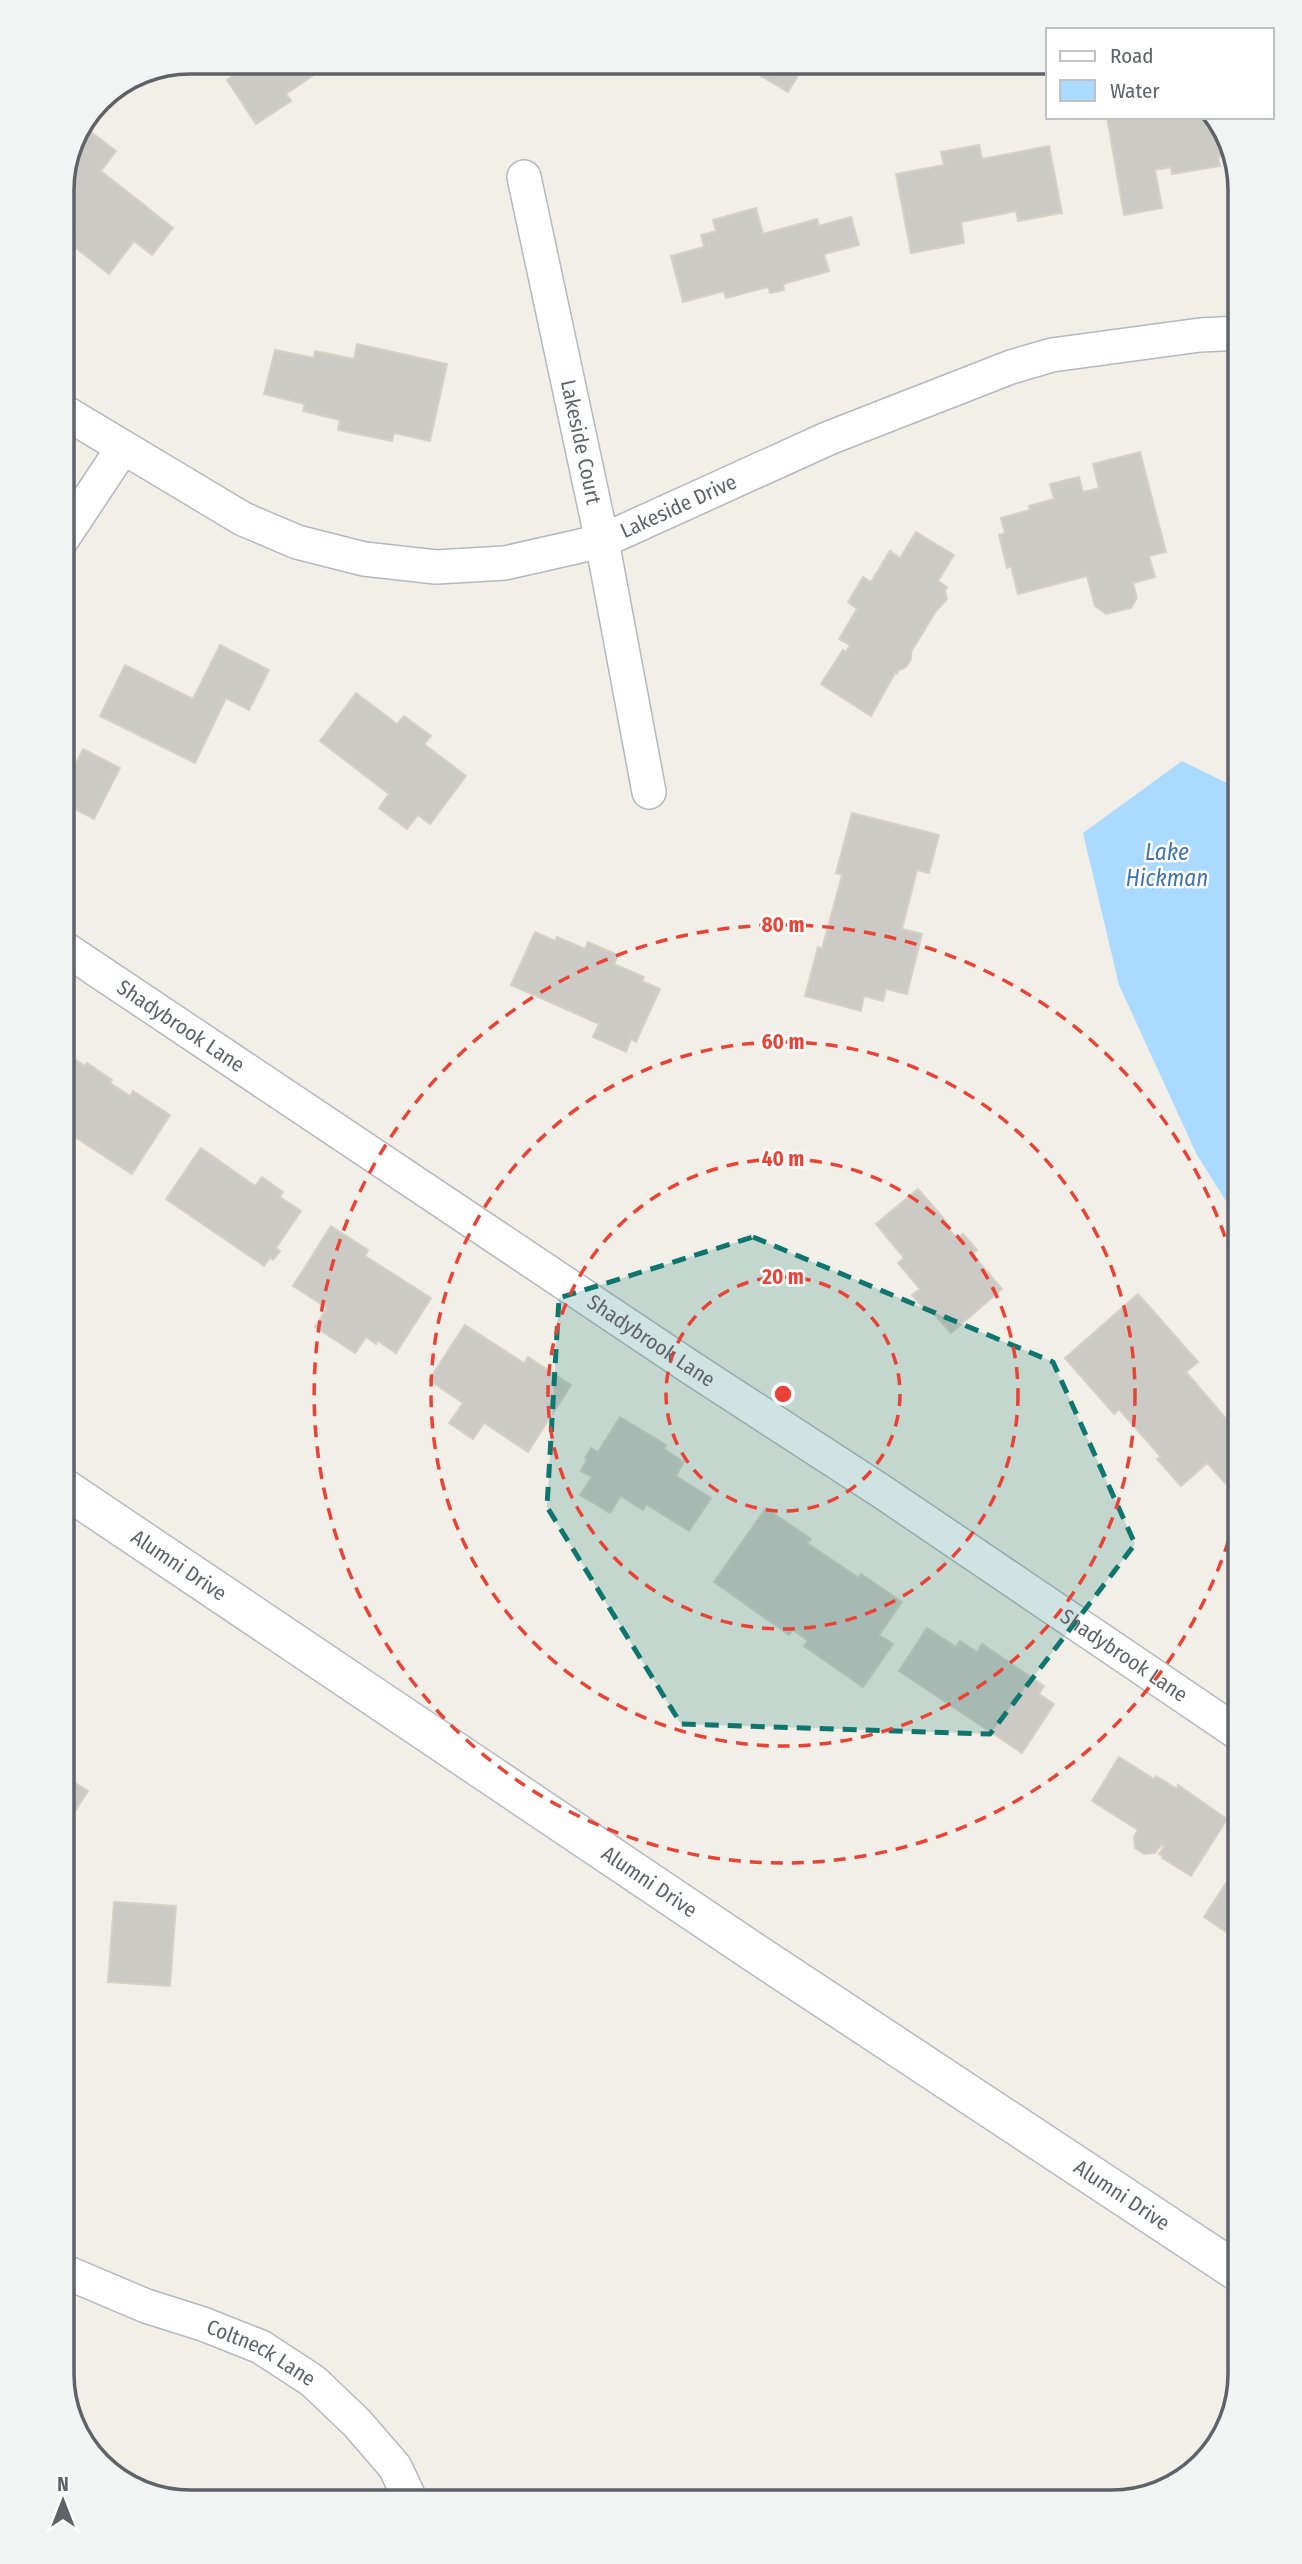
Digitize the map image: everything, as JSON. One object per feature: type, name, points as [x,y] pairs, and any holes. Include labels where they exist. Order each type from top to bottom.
[{"type":"main road","name":"Alumni Drive","points":[[74,1495],[740,1944],[1228,2265]]},
{"type":"street","name":"Lakeside Court","points":[[524,177],[602,541],[649,792]]},
{"type":"street","name":"Lakeside Drive","points":[[74,418],[243,519],[297,542],[364,559],[436,567],[505,563],[602,541],[829,438],[1011,367],[1052,355],[1228,334]]},
{"type":"street","points":[[74,521],[122,449]]},
{"type":"street","name":"Shadybrook Lane","points":[[74,955],[693,1369],[1228,1718]]},
{"type":"street","name":"Coltneck Lane","points":[[74,2276],[146,2306],[203,2324],[261,2347],[313,2381],[358,2423],[395,2467],[406,2490]]},
{"type":"highlighted area","points":[[753,1237],[1053,1362],[1135,1544],[990,1734],[681,1724],[547,1507],[559,1298]]},
{"type":"water","name":"Lake Hickman","points":[[1182,761],[1228,784],[1228,1204],[1197,1155],[1119,985],[1083,833]]},
{"type":"building","points":[[235,74],[315,74],[286,94],[291,101],[256,124],[227,80]]},
{"type":"building","points":[[758,74],[799,74],[788,92]]},
{"type":"building","points":[[1107,119],[1205,119],[1220,145],[1223,156],[1218,157],[1220,166],[1172,174],[1171,167],[1155,170],[1162,208],[1124,215]]},
{"type":"building","points":[[89,131],[116,151],[101,171],[173,228],[152,255],[134,241],[109,274],[74,246],[74,233],[77,229],[74,227],[74,181],[77,159]]},
{"type":"building","points":[[979,145],[982,159],[1049,146],[1062,213],[1018,221],[1016,211],[961,222],[964,243],[911,253],[896,174],[944,165],[941,152]]},
{"type":"building","points":[[756,208],[763,234],[817,219],[819,226],[851,217],[859,245],[824,254],[829,271],[783,284],[784,290],[770,293],[768,287],[726,298],[724,291],[683,302],[671,256],[704,247],[701,235],[716,231],[713,220]]},
{"type":"building","points":[[357,344],[447,364],[430,441],[394,433],[392,441],[338,430],[340,420],[303,411],[305,404],[264,394],[275,350],[314,358],[315,351],[354,359]]},
{"type":"building","points":[[1140,452],[1166,552],[1149,556],[1155,577],[1133,583],[1137,598],[1131,608],[1106,614],[1095,606],[1087,576],[1018,594],[1011,566],[1007,568],[999,535],[1005,533],[1001,518],[1030,510],[1029,506],[1054,499],[1050,484],[1079,477],[1083,492],[1099,488],[1093,464]]},
{"type":"building","points":[[916,532],[954,555],[938,581],[947,587],[947,599],[936,611],[911,652],[911,659],[906,667],[895,673],[871,716],[821,684],[843,650],[846,652],[850,645],[839,639],[857,609],[848,602],[863,577],[871,582],[890,551],[900,558]]},
{"type":"building","points":[[220,645],[269,670],[249,710],[226,698],[195,763],[100,716],[125,665],[193,699]]},
{"type":"building","points":[[356,693],[397,724],[404,716],[431,736],[424,744],[466,776],[430,824],[418,815],[407,829],[379,808],[389,794],[320,741]]},
{"type":"building","points":[[83,749],[120,768],[94,819],[74,809],[74,767]]},
{"type":"building","points":[[852,813],[939,835],[929,873],[917,870],[902,929],[922,934],[907,994],[886,989],[883,1001],[864,996],[861,1011],[805,996],[818,947],[822,949],[842,875],[836,873]]},
{"type":"building","points":[[535,932],[555,941],[557,937],[585,949],[588,942],[618,955],[614,964],[644,977],[642,981],[660,989],[636,1042],[631,1039],[626,1052],[593,1037],[599,1024],[511,985]]},
{"type":"building","points":[[74,1059],[85,1066],[87,1063],[130,1096],[133,1091],[170,1115],[132,1174],[74,1136]]},
{"type":"building","points":[[201,1148],[255,1186],[262,1177],[283,1192],[280,1197],[301,1211],[276,1248],[280,1251],[264,1266],[166,1199]]},
{"type":"building","points":[[918,1189],[945,1220],[943,1222],[957,1239],[963,1234],[977,1250],[972,1254],[1002,1289],[951,1333],[929,1308],[926,1311],[912,1295],[920,1289],[898,1263],[904,1258],[876,1224]]},
{"type":"building","points":[[331,1226],[368,1250],[365,1256],[431,1298],[396,1353],[378,1341],[376,1344],[366,1337],[355,1353],[315,1327],[327,1308],[293,1286]]},
{"type":"building","points":[[1138,1294],[1198,1362],[1186,1372],[1228,1421],[1228,1482],[1226,1484],[1207,1463],[1181,1486],[1157,1459],[1161,1457],[1119,1409],[1114,1414],[1065,1358]]},
{"type":"building","points":[[465,1325],[524,1363],[528,1357],[571,1385],[528,1452],[484,1423],[473,1439],[449,1423],[463,1403],[429,1380]]},
{"type":"building","points":[[620,1417],[666,1445],[664,1449],[684,1462],[676,1476],[711,1498],[689,1531],[646,1504],[643,1510],[621,1496],[610,1513],[580,1495],[592,1477],[581,1471],[587,1459],[585,1458],[591,1448],[598,1452]]},
{"type":"building","points":[[766,1508],[811,1539],[807,1543],[859,1578],[861,1574],[902,1602],[879,1635],[893,1644],[863,1687],[804,1646],[808,1641],[793,1630],[789,1635],[714,1582]]},
{"type":"building","points":[[927,1628],[956,1647],[960,1641],[977,1652],[982,1644],[1044,1686],[1039,1694],[1054,1704],[1022,1753],[899,1671]]},
{"type":"building","points":[[1119,1757],[1154,1779],[1156,1776],[1177,1789],[1178,1785],[1227,1819],[1191,1876],[1162,1858],[1159,1854],[1164,1846],[1162,1844],[1155,1853],[1144,1854],[1135,1848],[1134,1837],[1138,1830],[1092,1801]]},
{"type":"building","points":[[74,1782],[88,1791],[74,1813]]},
{"type":"building","points":[[1228,1880],[1228,1933],[1204,1917]]},
{"type":"building","points":[[114,1902],[176,1906],[170,1986],[108,1982]]}]
